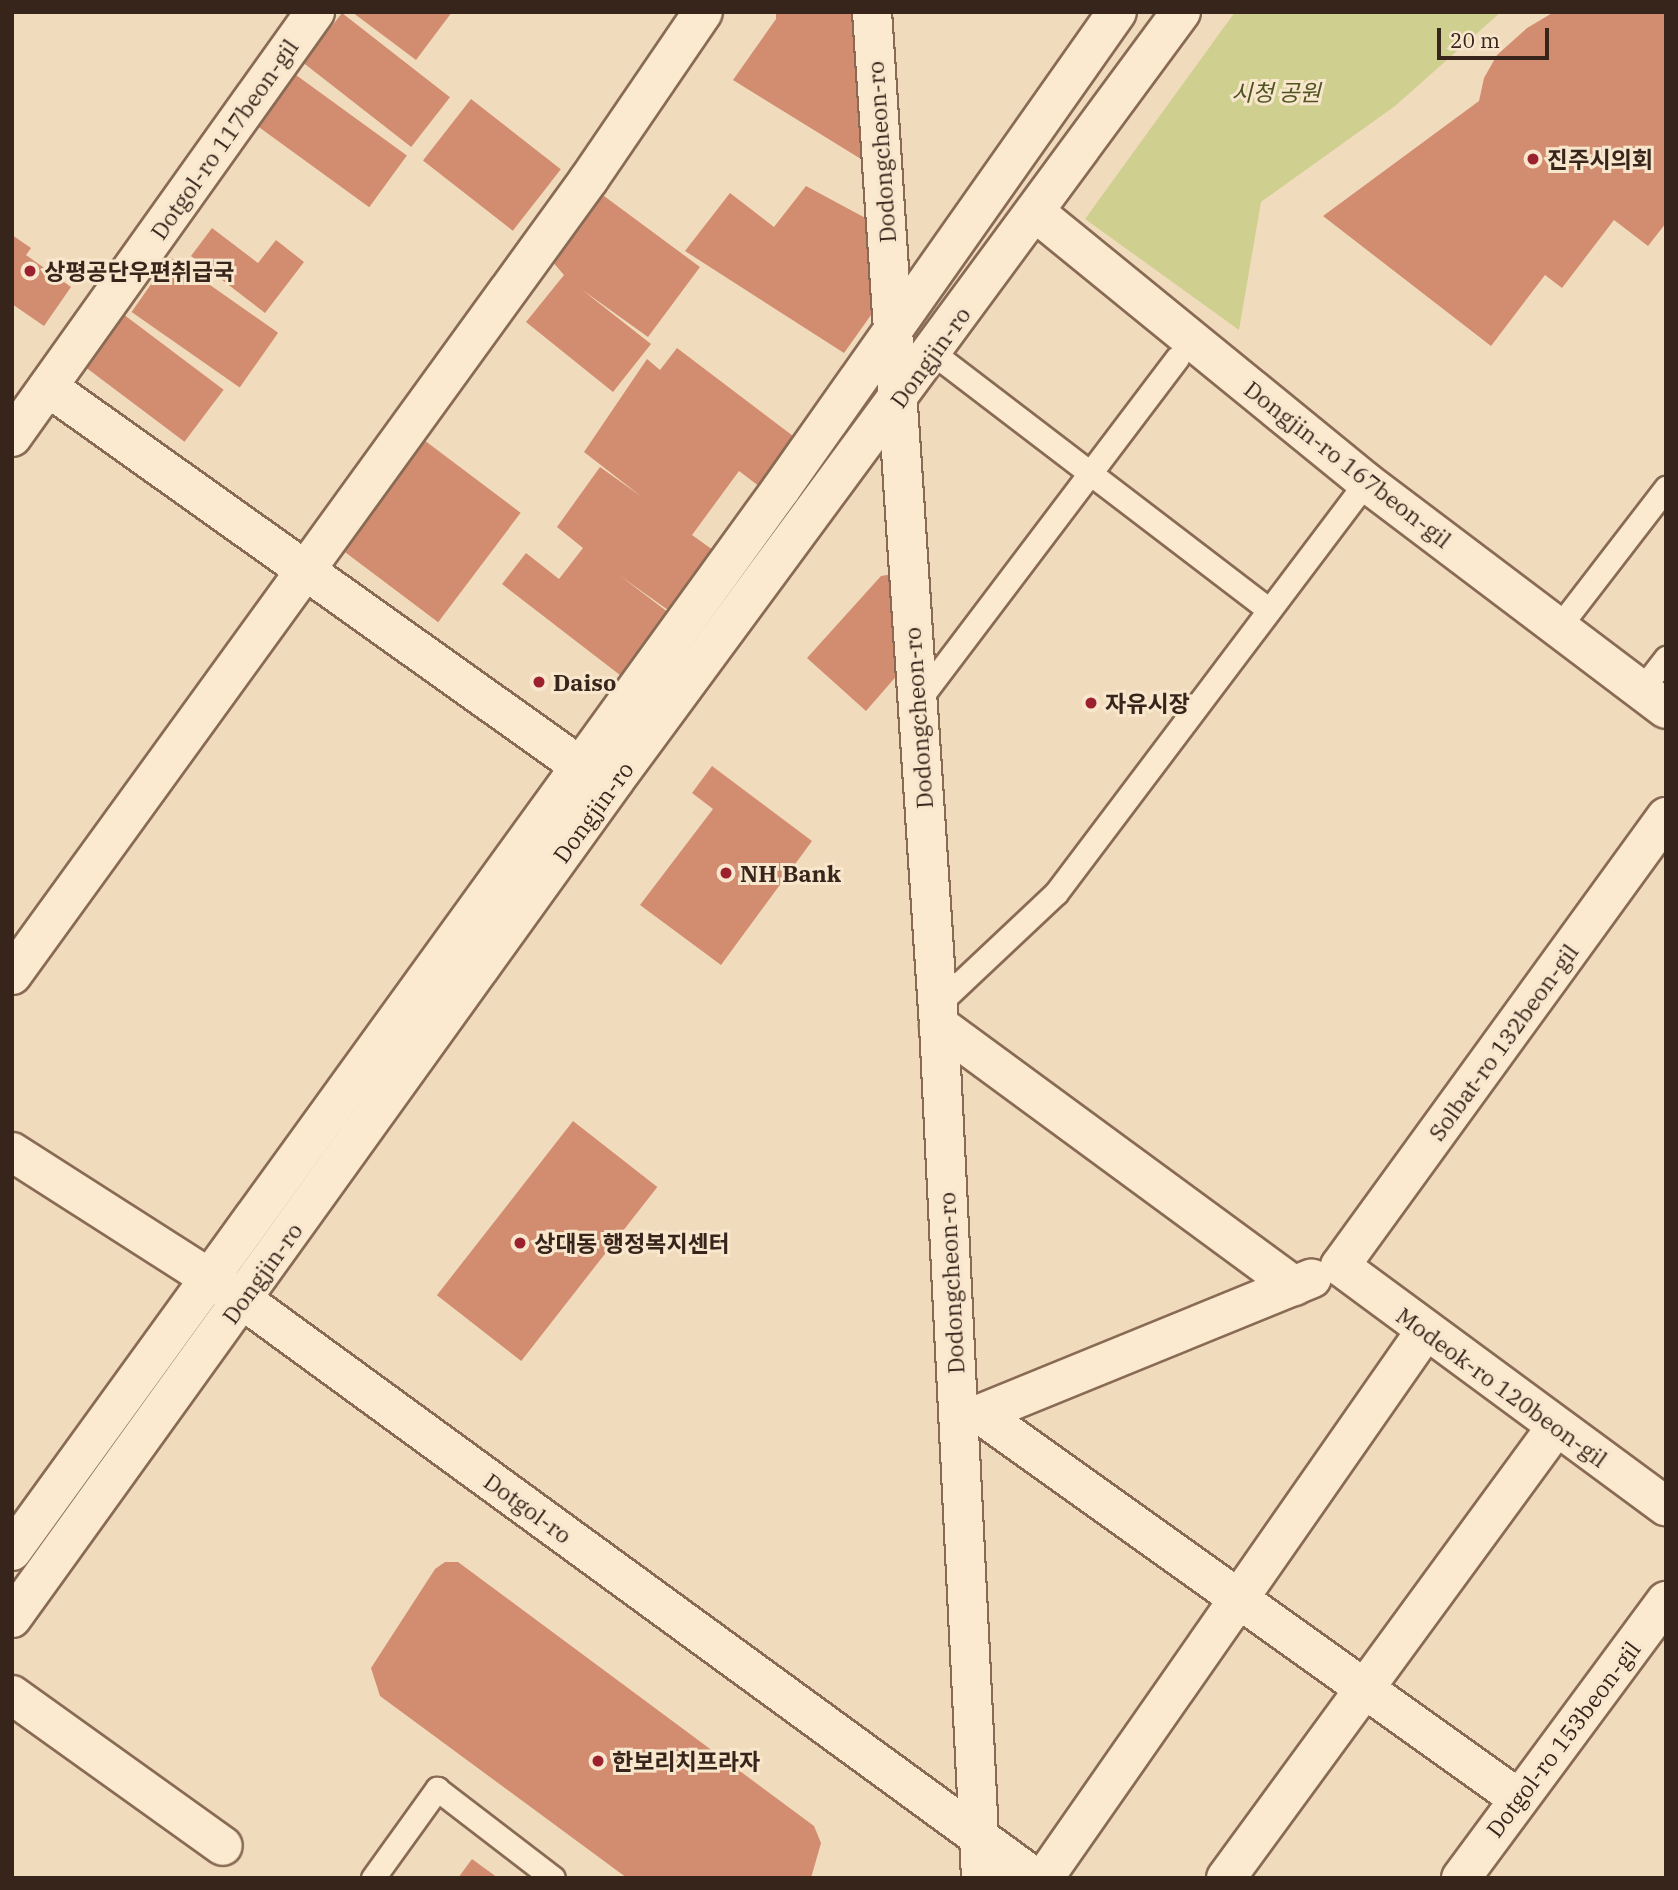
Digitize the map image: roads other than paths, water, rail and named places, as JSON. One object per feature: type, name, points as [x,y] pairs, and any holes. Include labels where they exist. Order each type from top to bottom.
[{"type":"street","name":"Dotgol-ro 117beon-gil","points":[[12,437],[314,12]]},
{"type":"street","points":[[12,975],[589,179],[703,12]]},
{"type":"street","name":"Dodongcheon-ro","points":[[872,12],[899,399],[916,702],[969,1419],[981,1878]]},
{"type":"street","name":"Dongjin-ro","points":[[12,1550],[580,766],[1117,12]]},
{"type":"street","name":"Dongjin-ro","points":[[12,1618],[607,792],[933,353],[1181,12]]},
{"type":"street","name":"Dongjin-ro 167beon-gil","points":[[1035,212],[1366,482],[1653,700]]},
{"type":"street","points":[[48,387],[580,766]]},
{"type":"street","name":"Solbat-ro 132beon-gil","points":[[1340,1266],[1666,817]]},
{"type":"street","points":[[938,1015],[1294,1286]]},
{"type":"street","name":"Dotgol-ro","points":[[12,1152],[243,1300],[1035,1878]]},
{"type":"street","points":[[969,1419],[1340,1266]]},
{"type":"street","name":"Modeok-ro 120beon-gil","points":[[1340,1266],[1666,1506]]},
{"type":"street","points":[[1044,1878],[1235,1599],[1426,1330]]},
{"type":"street","points":[[969,1419],[1235,1599],[1361,1691],[1519,1799]]},
{"type":"street","points":[[1226,1878],[1556,1427]]},
{"type":"street","name":"Dotgol-ro 153beon-gil","points":[[1461,1878],[1666,1601]]},
{"type":"street","points":[[12,1695],[223,1846]]},
{"type":"lane","points":[[933,353],[1088,476],[1269,610]]},
{"type":"lane","points":[[916,702],[1177,358]]},
{"type":"lane","points":[[938,1015],[1056,893],[1366,482]]},
{"type":"lane","points":[[1558,628],[1666,488]]},
{"type":"lane","points":[[1653,700],[1666,658]]},
{"type":"lane","points":[[373,1878],[437,1789],[553,1878]]},
{"type":"place","name":"진주시의회","points":[[1533,159]]},
{"type":"place","name":"상평공단우편취급국","points":[[30,271]]},
{"type":"place","name":"Daiso","points":[[539,682]]},
{"type":"place","name":"자유시장","points":[[1091,703]]},
{"type":"place","name":"NH Bank","points":[[726,873]]},
{"type":"place","name":"상대동 행정복지센터","points":[[520,1243]]},
{"type":"place","name":"한보리치프라자","points":[[598,1761]]},
{"type":"park label","name":"시청 공원","points":[[1276,92]]}]
